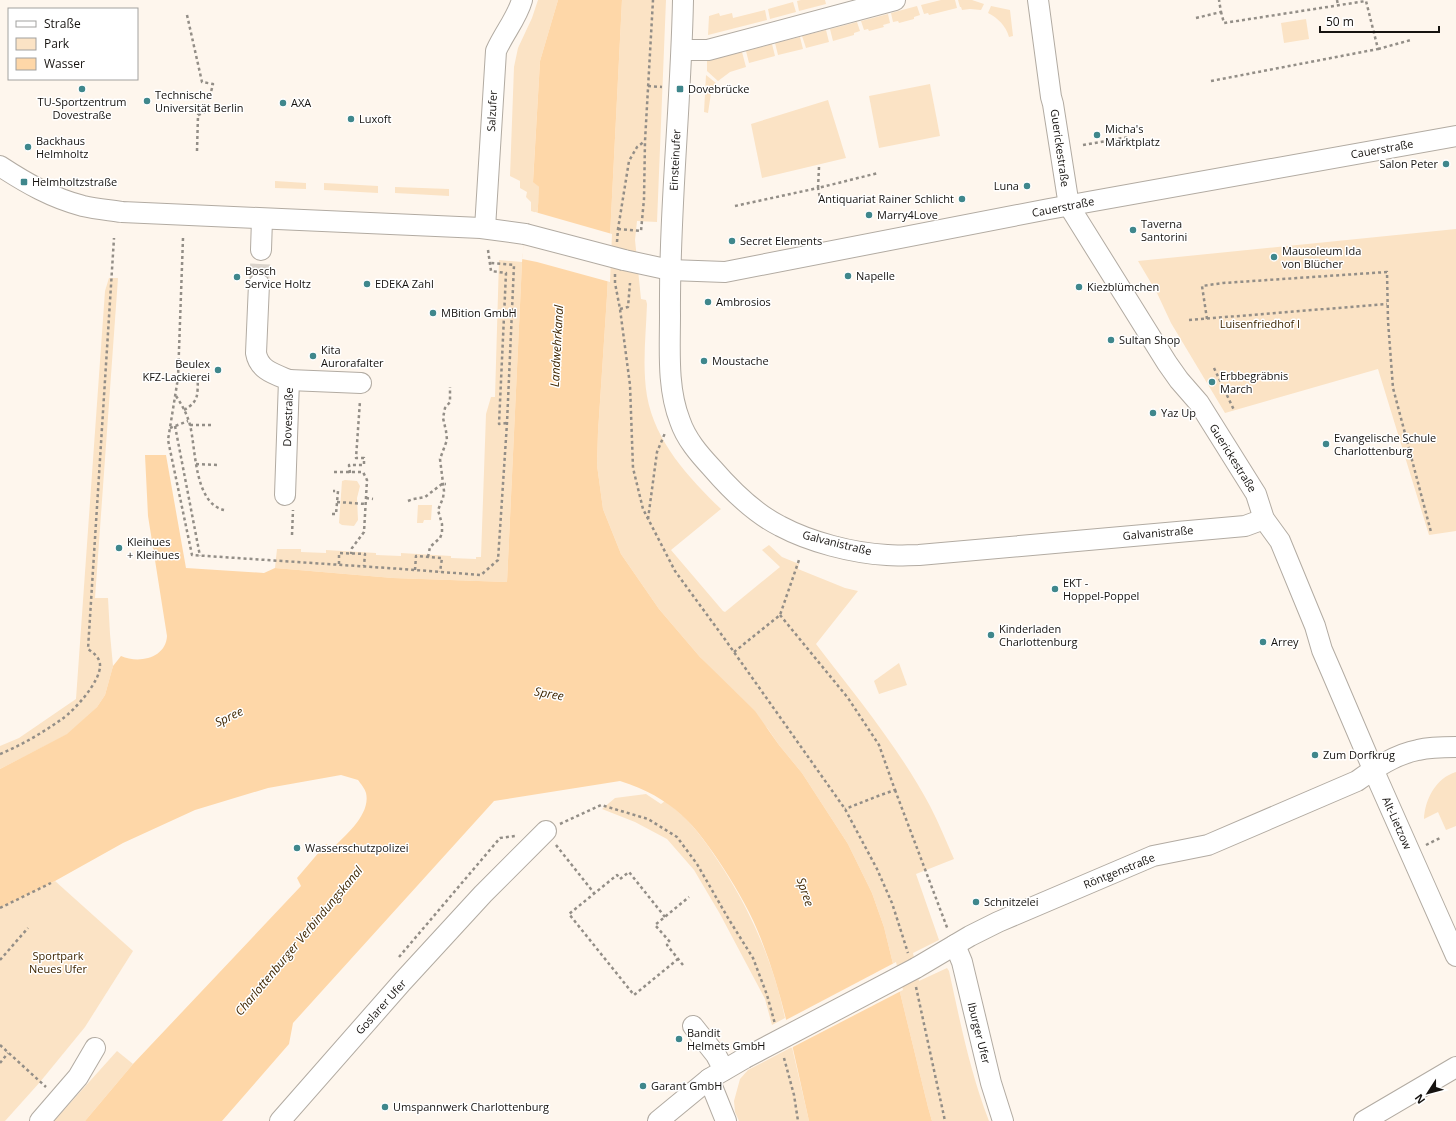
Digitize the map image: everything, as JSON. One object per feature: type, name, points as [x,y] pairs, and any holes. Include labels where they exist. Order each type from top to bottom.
[{"type":"street","name":"Salzufer","points":[[485,228],[496,51],[518,11],[522,0]]},
{"type":"street","name":"Einsteinufer","points":[[670,270],[682,50],[683,0]]},
{"type":"street","points":[[682,50],[708,50],[895,0]]},
{"type":"street","name":"Guerickestraße","points":[[1038,0],[1068,206],[1167,363],[1179,380],[1199,403],[1256,494],[1264,519],[1282,547],[1315,626],[1322,650],[1373,769]]},
{"type":"street","name":"Cauerstraße","points":[[485,228],[525,234],[624,260],[670,270],[725,272],[1068,206],[1456,136]]},
{"type":"street","points":[[0,166],[24,182],[49,194],[83,206],[122,212],[485,228]]},
{"type":"street","points":[[260,250],[262,219]]},
{"type":"street","name":"Galvanistraße","points":[[670,270],[670,378],[680,422],[689,440],[717,474],[739,496],[779,526],[812,540],[854,550],[887,555],[900,555],[1245,526],[1264,519]]},
{"type":"street","name":"Dovestraße","points":[[259,284],[257,358],[268,371],[289,380],[285,495]]},
{"type":"street","points":[[289,380],[361,383]]},
{"type":"street","points":[[1373,769],[1399,756],[1418,750],[1456,747]]},
{"type":"street","name":"Röntgenstraße","points":[[658,1121],[717,1075],[745,1058],[913,969],[953,940],[1153,856],[1213,842],[1357,781],[1373,769]]},
{"type":"street","name":"Alt-Lietzow","points":[[1373,769],[1456,956]]},
{"type":"street","name":"Goslarer Ufer","points":[[280,1121],[390,996],[483,894],[546,831]]},
{"type":"street","name":"Iburger Ufer","points":[[953,940],[962,962],[991,1083],[1003,1121]]},
{"type":"street","points":[[693,1026],[716,1055],[717,1075],[726,1121]]},
{"type":"street","points":[[40,1121],[78,1077],[95,1048]]},
{"type":"street","points":[[1364,1121],[1456,1067]]},
{"type":"path","points":[[618,229],[642,231],[645,141],[653,0]]},
{"type":"path","points":[[1219,0],[1224,23],[1366,1],[1378,49]]},
{"type":"path","points":[[1337,0],[1338,5]]},
{"type":"path","points":[[1196,18],[1221,12]]},
{"type":"path","points":[[187,15],[202,82],[213,84],[211,92]]},
{"type":"path","points":[[1211,81],[1378,49],[1411,40]]},
{"type":"path","points":[[648,86],[661,87]]},
{"type":"path","points":[[196,152],[198,115],[207,111]]},
{"type":"path","points":[[1083,145],[1129,137]]},
{"type":"path","points":[[617,235],[629,161],[637,147],[645,141]]},
{"type":"path","points":[[819,167],[818,188],[820,198]]},
{"type":"path","points":[[735,206],[878,173]]},
{"type":"path","points":[[0,754],[21,746],[63,719],[88,692],[95,681],[101,666],[99,659],[88,649],[114,238]]},
{"type":"path","points":[[183,238],[178,378],[168,440],[192,555],[200,556],[339,564],[481,575],[498,560],[507,423],[514,266],[490,263]]},
{"type":"path","points":[[488,250],[491,271],[506,273],[499,424],[507,423]]},
{"type":"path","points":[[1207,319],[1202,286],[1223,283],[1387,272],[1387,304],[1393,388],[1431,532]]},
{"type":"path","points":[[615,283],[630,385],[633,468],[643,509],[675,571],[845,809],[880,876],[892,903],[913,969],[945,1120]]},
{"type":"path","points":[[620,309],[628,308],[630,283]]},
{"type":"path","points":[[1189,320],[1387,304]]},
{"type":"path","points":[[1214,368],[1234,410]]},
{"type":"path","points":[[184,410],[191,406],[196,400],[198,378]]},
{"type":"path","points":[[350,472],[349,465],[364,465],[364,458],[356,458],[361,383]]},
{"type":"path","points":[[428,557],[430,547],[440,538],[443,527],[438,510],[443,495],[444,484],[440,459],[446,444],[447,436],[443,418],[445,408],[450,402],[450,387]]},
{"type":"path","points":[[176,396],[190,425],[201,488],[217,508],[224,510]]},
{"type":"path","points":[[170,428],[188,420]]},
{"type":"path","points":[[190,425],[211,424]]},
{"type":"path","points":[[175,426],[200,556]]},
{"type":"path","points":[[648,520],[657,452],[665,433]]},
{"type":"path","points":[[196,464],[217,465]]},
{"type":"path","points":[[334,472],[363,472],[366,476],[367,523],[363,534],[352,548],[351,554]]},
{"type":"path","points":[[408,502],[425,497],[444,484]]},
{"type":"path","points":[[332,514],[336,514],[339,502],[338,491],[333,491]]},
{"type":"path","points":[[366,498],[373,499]]},
{"type":"path","points":[[339,502],[366,504]]},
{"type":"path","points":[[339,564],[339,553],[365,554],[364,566]]},
{"type":"path","points":[[416,570],[416,556],[442,558],[440,572]]},
{"type":"path","points":[[734,652],[780,615],[799,560]]},
{"type":"path","points":[[780,615],[848,698],[879,745],[953,940]]},
{"type":"path","points":[[845,809],[895,790]]},
{"type":"path","points":[[399,957],[500,838],[546,831],[601,805],[648,820],[677,836],[697,864],[753,958],[776,1026]]},
{"type":"path","points":[[546,831],[594,893]]},
{"type":"path","points":[[1422,847],[1440,838]]},
{"type":"path","points":[[665,917],[629,872],[620,879],[617,875],[569,914],[634,995],[678,959]]},
{"type":"path","points":[[0,908],[51,883]]},
{"type":"path","points":[[683,964],[667,945],[670,942],[655,925],[689,897]]},
{"type":"path","points":[[0,960],[28,928]]},
{"type":"path","points":[[0,1045],[60,1099]]},
{"type":"path","points":[[0,1063],[8,1053]]},
{"type":"path","points":[[784,1057],[794,1095],[798,1121]]},
{"type":"green space","points":[[538,0],[558,0],[540,61],[533,181],[539,187],[537,213],[531,211],[531,202],[526,197],[527,192],[520,188],[520,181],[510,176],[514,67],[518,48],[532,18]]},
{"type":"green space","points":[[622,0],[666,0],[657,222],[637,221],[635,240],[641,299],[646,300],[647,304],[645,362],[647,396],[657,429],[665,444],[697,485],[721,509],[671,550],[725,612],[780,567],[762,550],[769,545],[782,557],[799,564],[798,569],[845,588],[858,591],[816,644],[891,743],[905,764],[930,806],[954,859],[916,874],[939,940],[913,953],[919,981],[947,968],[949,971],[961,1028],[976,1084],[989,1121],[932,1121],[884,927],[872,893],[848,844],[802,773],[768,729],[700,657],[659,609],[621,554],[603,509],[597,465],[598,432],[607,296]]},
{"type":"green space","points":[[825,0],[826,4],[799,11],[797,1]]},
{"type":"green space","points":[[941,0],[955,0],[957,8],[929,15],[928,13],[924,14],[921,5]]},
{"type":"green space","points":[[958,0],[972,0],[984,4],[981,10],[962,10]]},
{"type":"green space","points":[[793,2],[796,12],[770,19],[768,9]]},
{"type":"green space","points":[[917,6],[920,15],[914,17],[914,19],[899,23],[898,21],[893,22],[891,13]]},
{"type":"green space","points":[[991,6],[1010,10],[1013,36],[1009,37],[1006,29],[1001,23],[988,13]]},
{"type":"green space","points":[[765,10],[767,20],[708,35],[709,16],[719,13],[720,16],[732,13],[733,18]]},
{"type":"green space","points":[[888,14],[890,23],[883,25],[884,27],[869,31],[868,29],[864,30],[861,21]]},
{"type":"green space","points":[[1306,19],[1309,39],[1284,43],[1281,23]]},
{"type":"green space","points":[[857,22],[860,31],[854,33],[854,35],[833,41],[830,29]]},
{"type":"green space","points":[[826,30],[829,42],[806,48],[802,36]]},
{"type":"green space","points":[[800,37],[803,49],[778,55],[775,43]]},
{"type":"green space","points":[[772,44],[775,56],[749,63],[746,51]]},
{"type":"green space","points":[[742,52],[746,67],[730,72],[718,81],[707,71],[707,61]]},
{"type":"green space","points":[[706,75],[716,83],[711,93],[708,113],[704,112]]},
{"type":"green space","points":[[930,84],[940,136],[879,148],[869,96]]},
{"type":"green space","points":[[828,100],[846,158],[762,178],[751,124]]},
{"type":"green space","points":[[275,181],[306,183],[306,189],[275,188]]},
{"type":"green space","points":[[324,183],[378,186],[378,193],[324,190]]},
{"type":"green space","points":[[395,187],[449,189],[449,196],[395,193]]},
{"type":"green space","name":"Luisenfriedhof I","points":[[1456,229],[1456,531],[1429,535],[1378,369],[1225,413],[1171,323],[1157,293],[1138,261]]},
{"type":"green space","points":[[499,260],[522,262],[507,582],[393,578],[275,568],[277,549],[301,549],[301,552],[326,553],[326,550],[401,556],[401,553],[476,559],[476,557],[481,557],[486,414],[491,397],[495,397]]},
{"type":"green space","points":[[109,278],[118,278],[95,598],[108,598],[113,666],[105,695],[97,707],[68,734],[0,769],[0,746],[19,738],[76,699],[105,291]]},
{"type":"green space","points":[[342,481],[357,481],[360,486],[357,498],[358,520],[354,526],[342,525],[339,523]]},
{"type":"green space","points":[[418,505],[432,505],[431,520],[424,520],[423,523],[417,523]]},
{"type":"green space","points":[[899,663],[907,685],[879,694],[874,681]]},
{"type":"green space","points":[[1456,772],[1456,826],[1446,830],[1438,812],[1424,819],[1425,811],[1429,797],[1437,784],[1449,775]]},
{"type":"green space","points":[[646,794],[661,804],[665,801],[683,816],[705,841],[724,870],[753,923],[769,960],[785,1018],[772,1025],[765,999],[720,914],[694,870],[667,839],[635,822],[602,809],[615,798]]},
{"type":"green space","name":"Sportpark Neues Ufer","points":[[55,881],[133,951],[85,1027],[40,1082],[5,1121],[0,1121],[0,908]]},
{"type":"green space","points":[[792,1047],[809,1121],[739,1121],[735,1112],[734,1101],[740,1079],[748,1070]]},
{"type":"green space","points":[[117,1051],[133,1064],[85,1121],[54,1121]]},
{"type":"water","points":[[558,0],[622,0],[607,296],[598,432],[597,465],[603,509],[621,554],[659,609],[700,657],[755,711],[779,745],[802,773],[848,844],[872,893],[884,927],[932,1121],[809,1121],[783,1006],[761,939],[744,903],[713,853],[681,814],[669,804],[655,796],[620,781],[494,801],[293,1023],[289,1044],[222,1121],[85,1121],[133,1064],[301,886],[297,878],[326,844],[333,848],[356,824],[365,809],[367,801],[366,793],[358,780],[341,775],[268,788],[195,810],[123,843],[55,881],[0,908],[0,769],[67,734],[97,707],[105,695],[113,666],[121,656],[143,659],[157,654],[162,650],[165,644],[167,636],[148,516],[145,455],[166,455],[186,568],[264,573],[275,568],[393,578],[507,582],[522,262],[525,234],[535,237],[538,206],[539,187],[533,182],[540,61]]},
{"type":"pier","points":[[535,212],[612,234],[610,282],[522,259],[525,232],[533,234]]},
{"type":"pier","points":[[896,962],[903,990],[791,1048],[784,1021]]},
{"type":"tunnel","points":[[259,284],[261,250]]},
{"type":"place","name":"TU-Sportzentrum Dovestraße","points":[[82,89]]},
{"type":"place","name":"Dovebrücke","points":[[680,89]]},
{"type":"place","name":"Technische Universität Berlin","points":[[147,101]]},
{"type":"place","name":"AXA","points":[[283,103]]},
{"type":"place","name":"Luxoft","points":[[351,119]]},
{"type":"place","name":"Micha's Marktplatz","points":[[1097,135]]},
{"type":"place","name":"Backhaus Helmholtz","points":[[28,147]]},
{"type":"place","name":"Salon Peter","points":[[1446,164]]},
{"type":"place","name":"Helmholtzstraße","points":[[24,182]]},
{"type":"place","name":"Luna","points":[[1027,186]]},
{"type":"place","name":"Antiquariat Rainer Schlicht","points":[[962,199]]},
{"type":"place","name":"Marry4Love","points":[[869,215]]},
{"type":"place","name":"Taverna Santorini","points":[[1133,230]]},
{"type":"place","name":"Secret Elements","points":[[732,241]]},
{"type":"place","name":"Mausoleum Ida von Blücher","points":[[1274,257]]},
{"type":"place","name":"Napelle","points":[[848,276]]},
{"type":"place","name":"Bosch Service Holtz","points":[[237,277]]},
{"type":"place","name":"EDEKA Zahl","points":[[367,284]]},
{"type":"place","name":"Kiezblümchen","points":[[1079,287]]},
{"type":"place","name":"Ambrosios","points":[[708,302]]},
{"type":"place","name":"MBition GmbH","points":[[433,313]]},
{"type":"place","name":"Sultan Shop","points":[[1111,340]]},
{"type":"place","name":"Kita Aurorafalter","points":[[313,356]]},
{"type":"place","name":"Moustache","points":[[704,361]]},
{"type":"place","name":"Beulex KFZ-Lackierei","points":[[218,370]]},
{"type":"place","name":"Erbbegräbnis March","points":[[1212,382]]},
{"type":"place","name":"Yaz Up","points":[[1153,413]]},
{"type":"place","name":"Evangelische Schule Charlottenburg","points":[[1326,444]]},
{"type":"place","name":"Kleihues + Kleihues","points":[[119,548]]},
{"type":"place","name":"EKT - Hoppel-Poppel","points":[[1055,589]]},
{"type":"place","name":"Kinderladen Charlottenburg","points":[[991,635]]},
{"type":"place","name":"Arrey","points":[[1263,642]]},
{"type":"place","name":"Zum Dorfkrug","points":[[1315,755]]},
{"type":"place","name":"Wasserschutzpolizei","points":[[297,848]]},
{"type":"place","name":"Schnitzelei","points":[[976,902]]},
{"type":"place","name":"Bandit Helmets GmbH","points":[[679,1039]]},
{"type":"place","name":"Garant GmbH","points":[[643,1086]]},
{"type":"place","name":"Umspannwerk Charlottenburg","points":[[385,1107]]},
{"type":"water label","name":"Landwehrkanal","points":[[557,346]]},
{"type":"water label","name":"Spree","points":[[549,694]]},
{"type":"water label","name":"Spree","points":[[229,717]]},
{"type":"water label","name":"Spree","points":[[805,892]]},
{"type":"water label","name":"Charlottenburger Verbindungskanal","points":[[299,941]]}]
